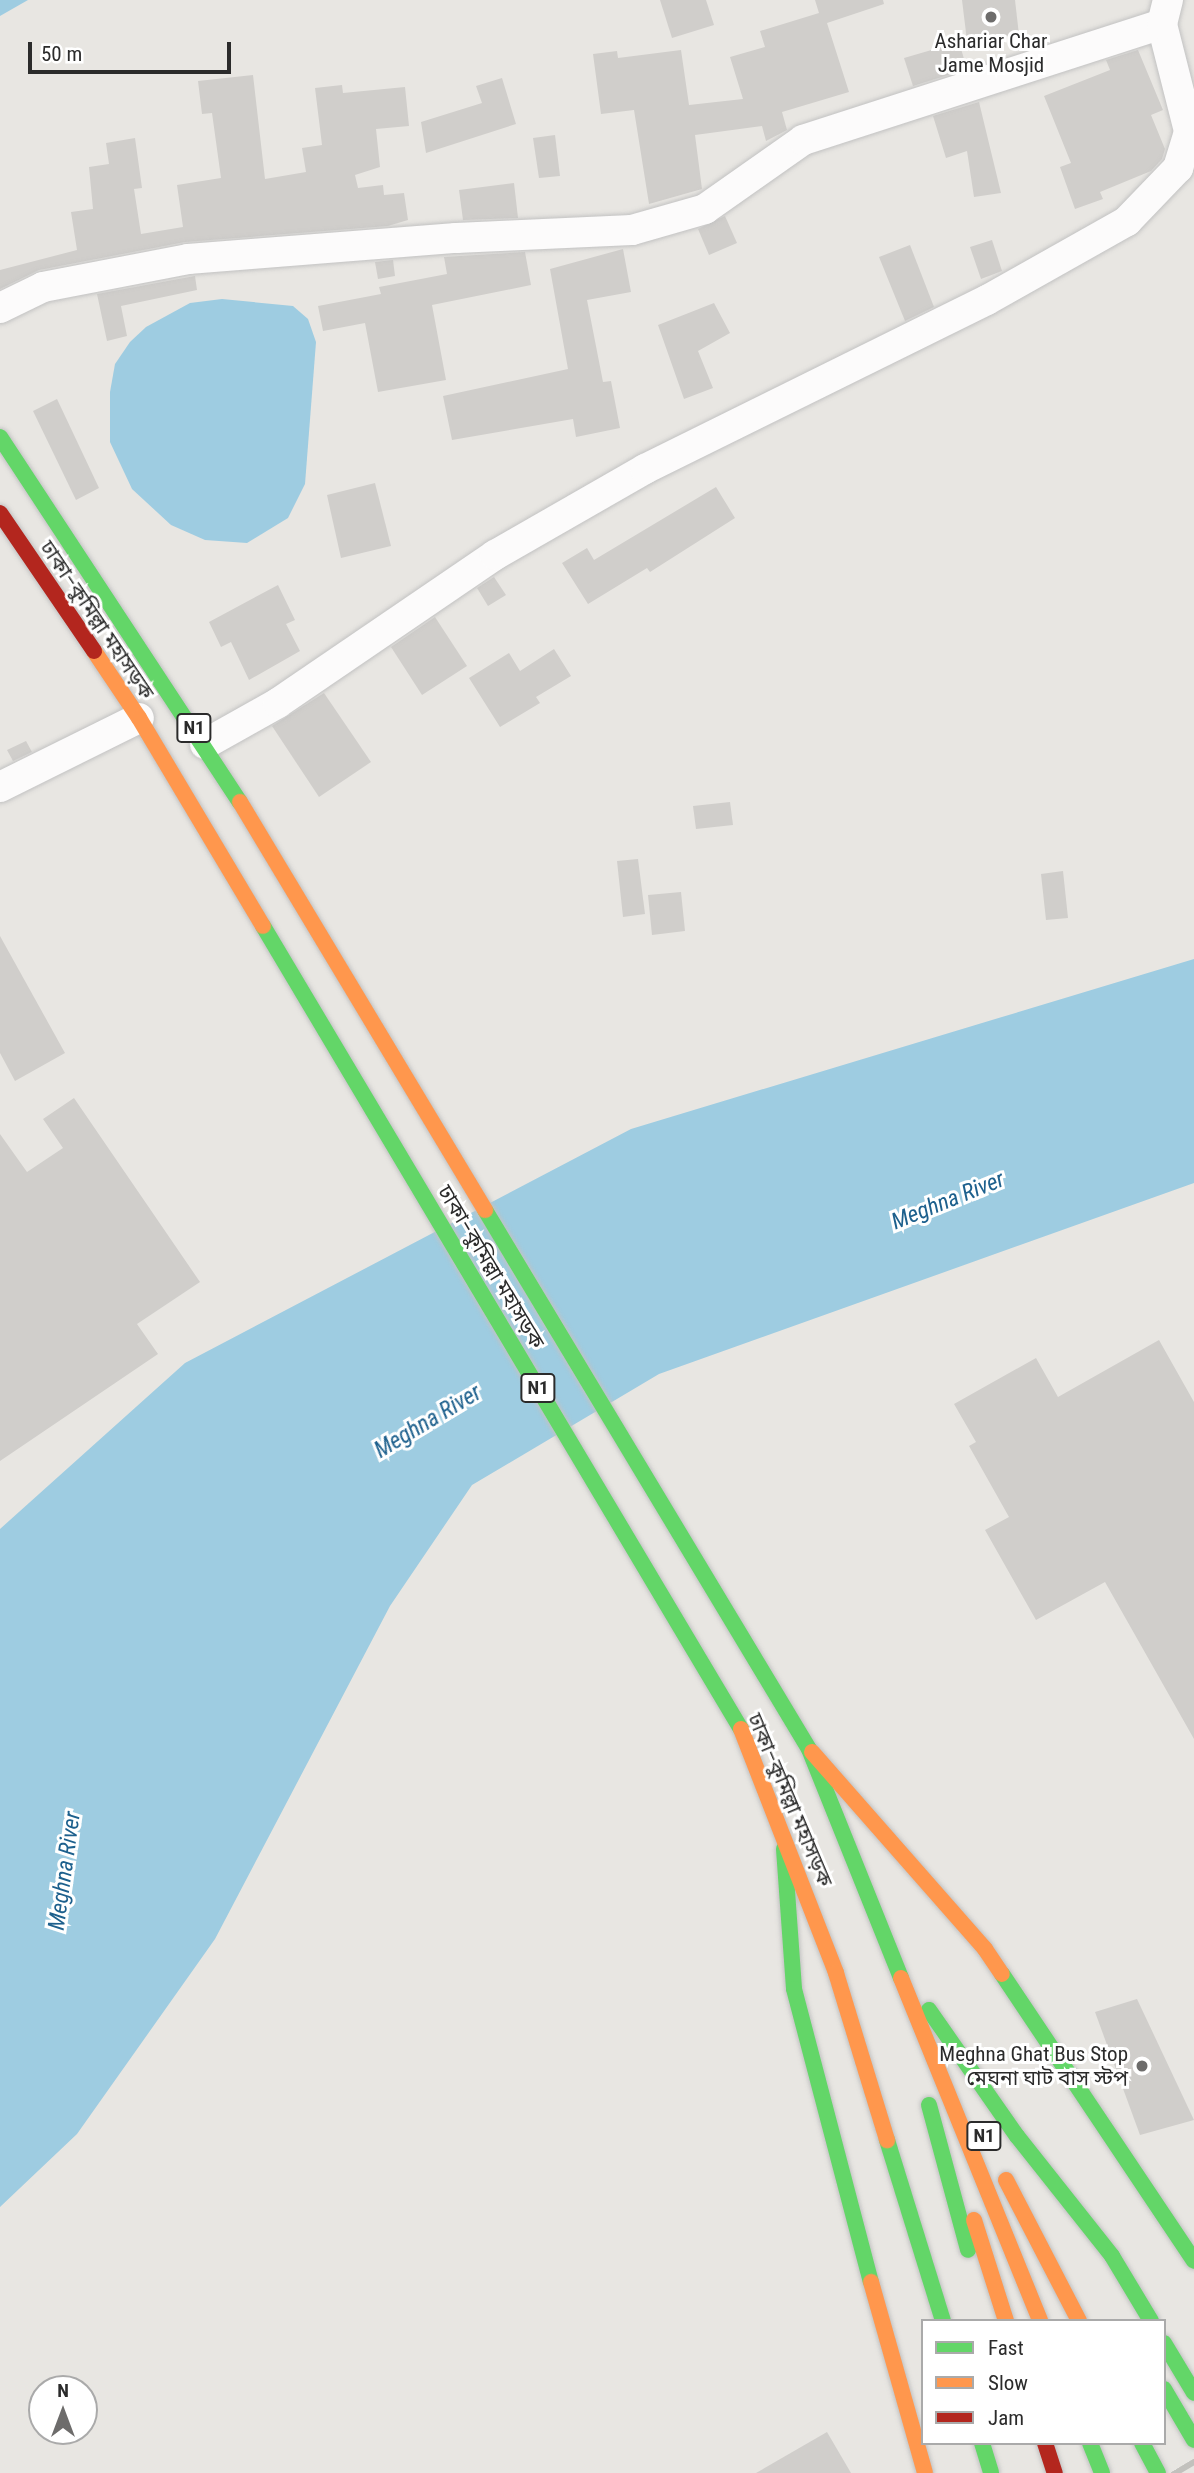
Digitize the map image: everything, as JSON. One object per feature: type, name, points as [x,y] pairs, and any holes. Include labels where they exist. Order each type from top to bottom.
[{"type":"main road","name":"ঢাকা–কুমিল্লা মহাসড়ক","points":[[0,437],[205,744],[809,1749],[888,1951],[1039,2319]]},
{"type":"main road","name":"ঢাকা–কুমিল্লা মহাসড়ক","points":[[0,513],[139,718],[741,1730],[782,1826],[836,1973],[942,2319]]},
{"type":"main road","points":[[809,1749],[985,1949],[1194,2261]]},
{"type":"main road","points":[[782,1826],[794,1989],[836,2157],[925,2473]]},
{"type":"main road","name":"ঢাকা–কুমিল্লা মহাসড়ক","points":[[888,1951],[986,2319]]},
{"type":"main road","name":"ঢাকা–কুমিল্লা মহাসড়ক","points":[[888,1951],[984,2136]]},
{"type":"main road","name":"ঢাকা–কুমিল্লা মহাসড়ক","points":[[888,1951],[1017,2136],[1112,2256],[1150,2319]]},
{"type":"main road","name":"ঢাকা–কুমিল্লা মহাসড়ক","points":[[888,1951],[1005,2319]]},
{"type":"main road","name":"ঢাকা–কুমিল্লা মহাসড়ক","points":[[888,1951],[1022,2319]]},
{"type":"main road","name":"ঢাকা–কুমিল্লা মহাসড়ক","points":[[888,1951],[1062,2319]]},
{"type":"main road","name":"ঢাকা–কুমিল্লা মহাসড়ক","points":[[1017,2136],[1036,2187]]},
{"type":"main road","name":"ঢাকা–কুমিল্লা মহাসড়ক","points":[[1017,2136],[1077,2240]]},
{"type":"main road","name":"N1","points":[[996,2161],[1078,2319]]},
{"type":"main road","points":[[1055,2237],[1094,2319]]},
{"type":"main road","points":[[1166,2346],[1194,2393]]},
{"type":"main road","points":[[1166,2392],[1194,2440]]},
{"type":"main road","points":[[983,2445],[991,2473]]},
{"type":"main road","points":[[1046,2445],[1055,2473]]},
{"type":"main road","points":[[1091,2445],[1102,2473]]},
{"type":"main road","points":[[1143,2445],[1158,2473]]},
{"type":"street","points":[[0,308],[43,287],[188,259],[456,238],[632,230],[705,209],[803,140],[1165,12],[1189,131],[1178,168],[1127,221],[987,300],[645,469],[495,555],[278,704],[205,744]]},
{"type":"street","points":[[0,787],[139,718]]},
{"type":"water","points":[[0,0],[28,0],[0,16]]},
{"type":"water","points":[[222,299],[293,306],[308,319],[316,342],[305,484],[288,518],[247,543],[205,540],[171,525],[132,489],[110,442],[110,392],[115,364],[130,342],[146,327],[190,303]]},
{"type":"water","name":"Meghna River","points":[[1194,959],[1194,1183],[659,1374],[472,1485],[390,1606],[215,1939],[77,2134],[0,2207],[0,1529],[185,1363],[631,1129]]},
{"type":"building","points":[[660,0],[706,0],[714,25],[672,38]]},
{"type":"building","points":[[815,0],[883,0],[884,4],[827,23],[849,92],[782,112],[787,130],[766,141],[762,126],[695,135],[702,189],[649,204],[634,110],[601,114],[593,54],[617,51],[618,58],[681,50],[689,105],[743,99],[730,57],[765,47],[760,31],[819,13]]},
{"type":"building","name":"Ashariar Char Jame Mosjid","points":[[962,0],[1015,0],[1019,35],[967,41]]},
{"type":"building","points":[[959,42],[967,69],[913,86],[904,58]]},
{"type":"building","points":[[1138,50],[1163,110],[1151,115],[1165,149],[1162,159],[1151,171],[1100,192],[1103,199],[1075,209],[1060,167],[1071,163],[1044,96],[1110,70],[1106,60]]},
{"type":"building","points":[[253,75],[265,179],[306,172],[302,148],[322,145],[315,88],[342,85],[343,93],[405,87],[409,126],[376,129],[380,167],[355,175],[358,188],[383,185],[384,195],[404,193],[408,220],[388,226],[185,242],[39,270],[0,289],[0,270],[77,250],[71,212],[93,209],[89,167],[109,164],[106,143],[135,138],[142,188],[134,189],[141,234],[183,227],[177,185],[221,178],[212,113],[202,114],[198,81]]},
{"type":"building","points":[[502,78],[516,124],[426,153],[421,122],[482,103],[476,86]]},
{"type":"building","points":[[979,102],[1001,193],[974,197],[967,151],[946,158],[933,116]]},
{"type":"building","points":[[555,135],[560,176],[539,178],[533,138]]},
{"type":"building","points":[[514,183],[518,218],[463,220],[459,190]]},
{"type":"building","points":[[725,216],[737,243],[709,255],[698,229]]},
{"type":"building","points":[[992,240],[1002,271],[981,279],[970,247]]},
{"type":"building","points":[[910,245],[934,307],[905,321],[879,257]]},
{"type":"building","points":[[623,249],[631,292],[587,300],[603,382],[611,381],[620,428],[576,437],[573,419],[452,440],[443,396],[568,369],[550,269]]},
{"type":"building","points":[[525,252],[531,285],[432,305],[446,380],[378,392],[365,323],[323,331],[318,306],[381,294],[379,287],[447,274],[444,257]]},
{"type":"building","points":[[393,260],[395,276],[378,279],[375,262]]},
{"type":"building","points":[[195,276],[197,290],[121,306],[127,336],[107,341],[97,294]]},
{"type":"building","points":[[714,303],[730,333],[698,351],[713,388],[684,399],[658,325]]},
{"type":"building","points":[[57,399],[99,488],[76,500],[33,411]]},
{"type":"building","points":[[375,483],[391,546],[341,558],[327,495]]},
{"type":"building","points":[[716,487],[735,518],[650,572],[647,568],[588,604],[562,563],[587,548],[594,560]]},
{"type":"building","points":[[494,577],[506,595],[488,606],[477,588]]},
{"type":"building","points":[[278,585],[295,620],[286,624],[300,651],[249,680],[231,642],[221,647],[209,622]]},
{"type":"building","points":[[435,617],[467,666],[422,695],[391,647]]},
{"type":"building","points":[[554,649],[571,676],[536,697],[540,703],[500,727],[469,678],[509,653],[520,671]]},
{"type":"building","points":[[324,693],[371,762],[319,797],[272,726]]},
{"type":"building","points":[[26,741],[32,752],[13,761],[7,750]]},
{"type":"building","points":[[730,802],[733,825],[696,829],[693,806]]},
{"type":"building","points":[[638,859],[645,914],[623,917],[617,861]]},
{"type":"building","points":[[1063,871],[1068,918],[1046,920],[1041,874]]},
{"type":"building","points":[[681,892],[685,931],[652,935],[648,895]]},
{"type":"building","points":[[0,936],[65,1053],[15,1081],[0,1053]]},
{"type":"building","points":[[74,1098],[200,1282],[137,1324],[158,1354],[0,1461],[0,1134],[27,1172],[63,1148],[43,1119]]},
{"type":"building","points":[[1159,1340],[1194,1402],[1194,1739],[1105,1582],[1036,1620],[985,1530],[1009,1517],[969,1446],[976,1442],[954,1404],[1036,1358],[1058,1397]]},
{"type":"building","name":"Meghna Ghat Bus Stop মেঘনা ঘাট বাস স্টপ","points":[[1137,1999],[1194,2120],[1140,2135],[1095,2012]]},
{"type":"building","points":[[827,2432],[851,2473],[756,2473]]},
{"type":"tunnel","points":[[1178,2468],[1181,2473]]},
{"type":"traffic: fast","points":[[0,437],[240,802]]},
{"type":"traffic: fast","points":[[263,926],[741,1729]]},
{"type":"traffic: fast","points":[[485,1210],[809,1749],[901,1978]]},
{"type":"traffic: fast","points":[[784,1849],[794,1989],[871,2282]]},
{"type":"traffic: fast","points":[[1002,1974],[1194,2261]]},
{"type":"traffic: fast","points":[[929,2010],[1017,2136],[1112,2256],[1150,2319]]},
{"type":"traffic: fast","points":[[929,2105],[968,2250]]},
{"type":"traffic: fast","points":[[887,2140],[942,2319]]},
{"type":"traffic: fast","points":[[1166,2346],[1194,2393]]},
{"type":"traffic: fast","points":[[1166,2392],[1194,2440]]},
{"type":"traffic: fast","points":[[983,2445],[991,2473]]},
{"type":"traffic: fast","points":[[1091,2445],[1102,2473]]},
{"type":"traffic: fast","points":[[1143,2445],[1158,2473]]},
{"type":"traffic: slow","points":[[94,651],[139,718],[263,926]]},
{"type":"traffic: slow","points":[[240,802],[485,1210]]},
{"type":"traffic: slow","points":[[741,1729],[836,1973],[887,2140]]},
{"type":"traffic: slow","points":[[812,1752],[985,1949],[1002,1974]]},
{"type":"traffic: slow","points":[[901,1978],[1039,2319]]},
{"type":"traffic: slow","points":[[1006,2180],[1078,2319]]},
{"type":"traffic: slow","points":[[974,2220],[1005,2319]]},
{"type":"traffic: slow","points":[[871,2282],[925,2473]]},
{"type":"traffic: jam","points":[[0,513],[94,651]]},
{"type":"traffic: jam","points":[[1046,2445],[1055,2473]]},
{"type":"place","name":"Ashariar Char Jame Mosjid","points":[[991,17]]},
{"type":"place","name":"Meghna Ghat Bus Stop মেঘনা ঘাট বাস স্টপ","points":[[1142,2066]]}]
